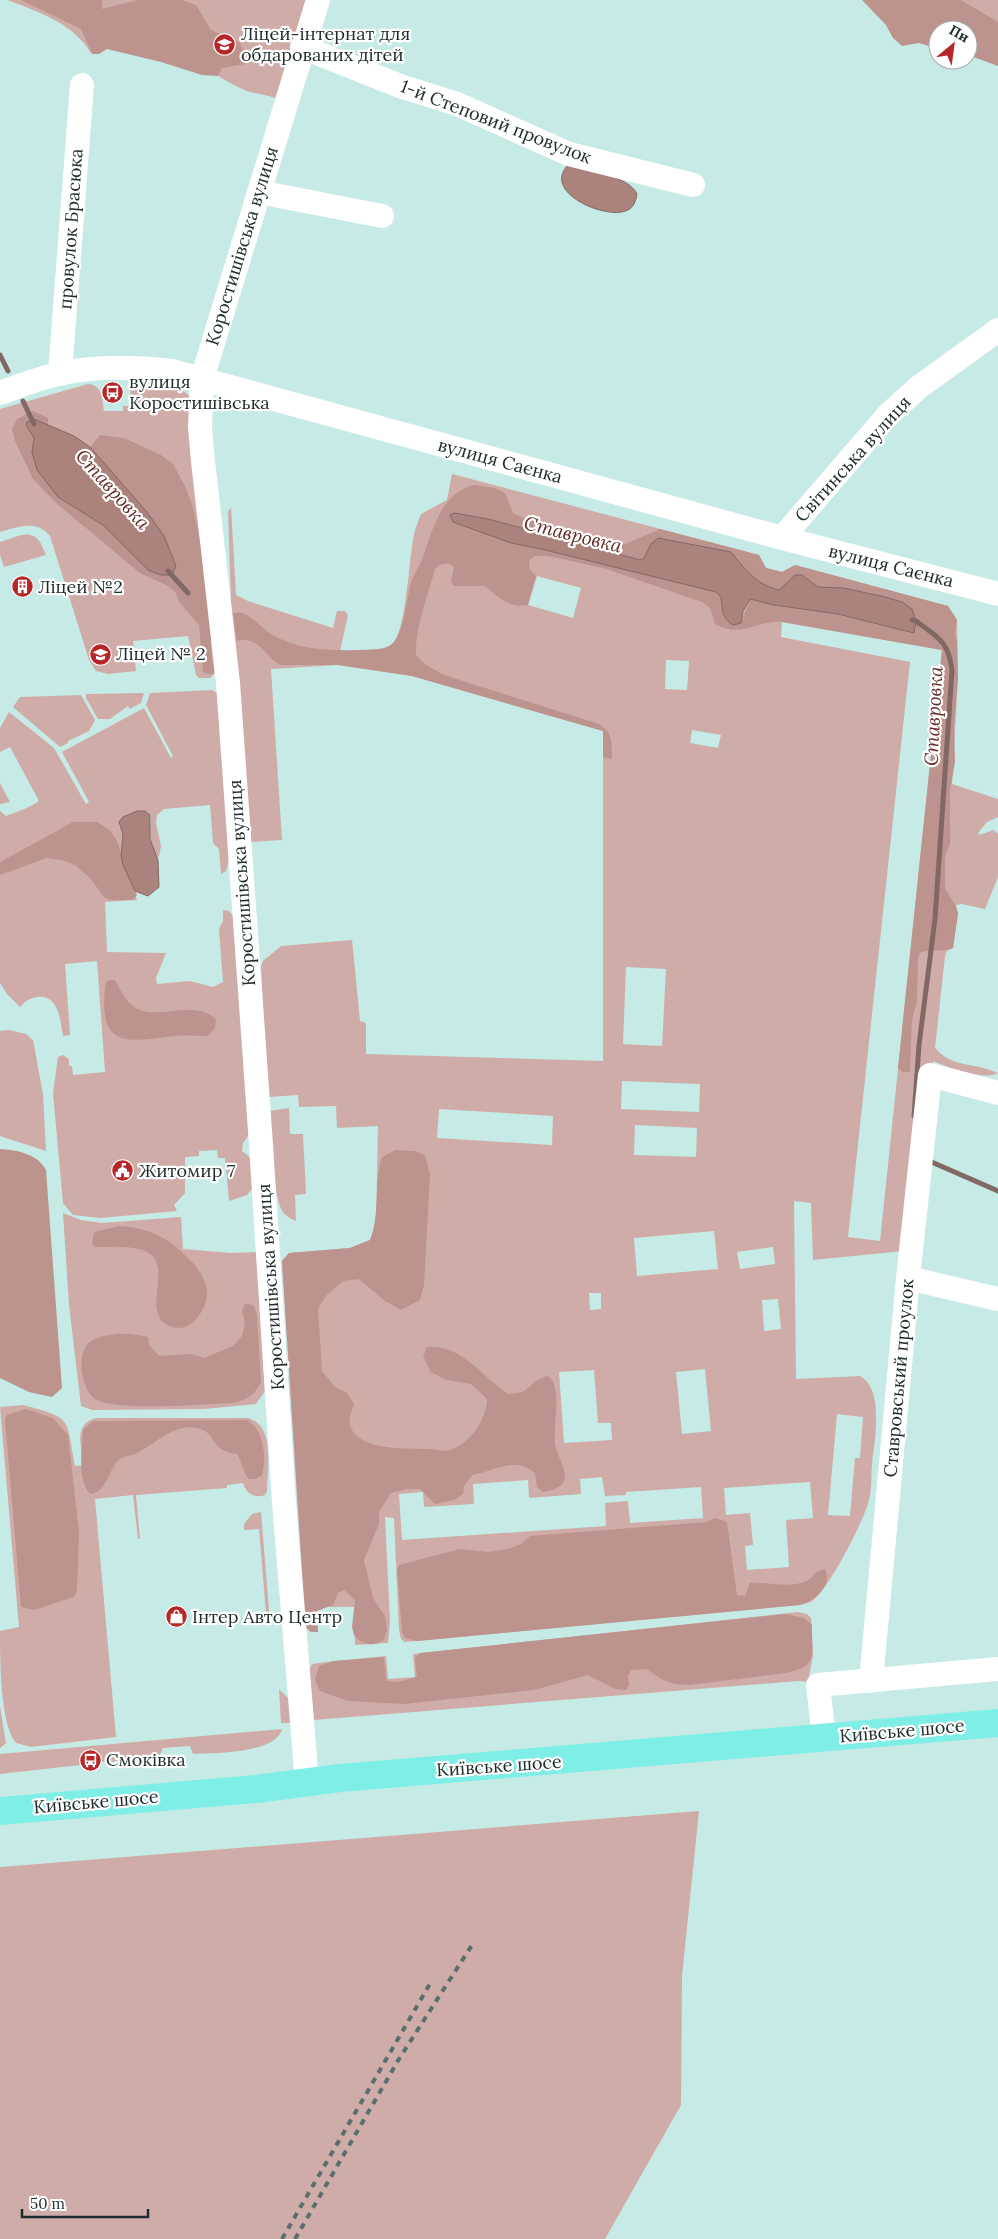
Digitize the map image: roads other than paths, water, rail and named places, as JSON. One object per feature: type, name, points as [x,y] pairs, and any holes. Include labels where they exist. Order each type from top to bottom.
[{"type":"main road","name":"Київське шосе","points":[[0,1811],[256,1789],[306,1782],[998,1723]]},
{"type":"street","name":"Коростишівська вулиця","points":[[306,1782],[284,1503],[262,1145],[228,683],[200,427],[202,379],[302,47],[318,0]]},
{"type":"street","name":"1-й Степовий провулок","points":[[302,47],[400,86],[457,104],[569,154],[693,185]]},
{"type":"street","name":"провулок Брасюка","points":[[60,374],[82,85]]},
{"type":"street","points":[[259,192],[382,216]]},
{"type":"street","name":"Світинська вулиця","points":[[782,538],[888,415],[919,387],[998,330]]},
{"type":"street","name":"вулиця Саєнка","points":[[0,393],[60,374],[92,369],[145,368],[172,371],[782,538],[998,594]]},
{"type":"street","name":"Ставровський проулок","points":[[871,1681],[908,1278],[930,1075],[998,1093]]},
{"type":"street","points":[[908,1278],[998,1299]]},
{"type":"street","points":[[824,1738],[818,1685],[998,1669]]},
{"type":"water","points":[[568,165],[606,174],[626,183],[637,194],[633,205],[628,210],[606,212],[580,202],[563,185],[562,175]]},
{"type":"water","points":[[34,419],[74,436],[90,447],[147,512],[164,536],[176,566],[172,575],[161,575],[148,570],[103,525],[58,497],[37,470],[32,452],[34,438],[26,425],[27,422]]},
{"type":"water","points":[[454,513],[488,519],[640,560],[644,558],[651,544],[658,538],[731,552],[757,580],[779,590],[795,575],[802,575],[818,587],[844,588],[902,602],[912,609],[916,621],[914,633],[838,614],[774,605],[750,599],[743,611],[741,623],[733,625],[724,616],[721,597],[716,592],[511,543],[453,522],[450,515]]},
{"type":"water","points":[[137,811],[145,811],[150,815],[150,839],[158,860],[159,887],[148,896],[135,891],[123,865],[121,855],[123,834],[119,822],[123,817]]},
{"type":"waterway","name":"Ставровка","points":[[0,355],[8,371]]},
{"type":"waterway","name":"Ставровка","points":[[23,401],[34,424]]},
{"type":"waterway","name":"Ставровка","points":[[168,571],[188,593]]},
{"type":"waterway","name":"Ставровка","points":[[912,620],[916,621],[941,641],[948,652],[952,670],[935,919],[919,1045],[914,1116]]},
{"type":"waterway","name":"Ставровка","points":[[927,1160],[998,1191]]},
{"type":"railway","points":[[295,2239],[399,2059],[472,1945]]},
{"type":"railway","points":[[282,2239],[431,1982]]},
{"type":"place","name":"Ліцей-інтернат для обдарованих дітей","points":[[225,44]]},
{"type":"place","name":"вулиця Коростишівська","points":[[113,392]]},
{"type":"place","name":"Ліцей №2","points":[[22,587]]},
{"type":"place","name":"Ліцей № 2","points":[[100,654]]},
{"type":"place","name":"Житомир 7","points":[[123,1171]]},
{"type":"place","name":"Інтер Авто Центр","points":[[176,1617]]},
{"type":"place","name":"Смоківка","points":[[90,1760]]}]
